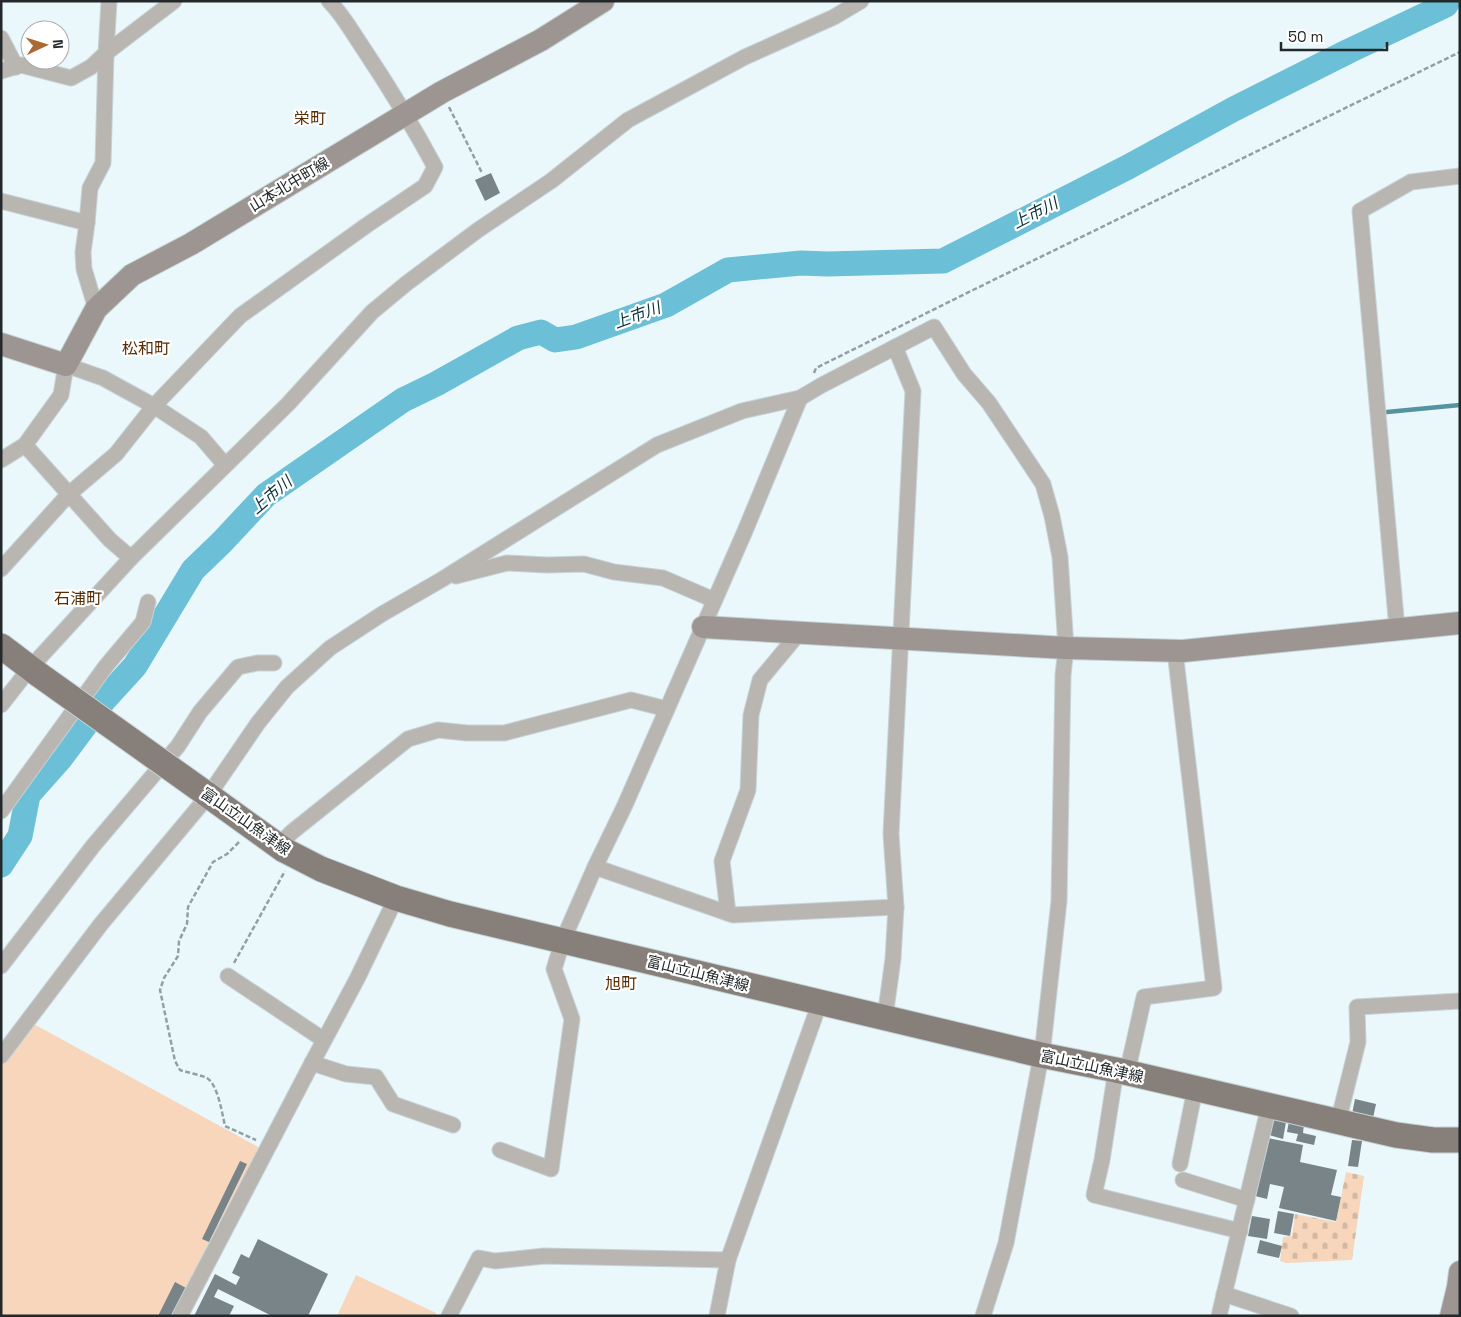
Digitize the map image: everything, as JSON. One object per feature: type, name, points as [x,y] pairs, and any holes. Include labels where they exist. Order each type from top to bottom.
[{"type":"main road","name":"富山立山魚津線","points":[[1,646],[286,850],[321,869],[396,898],[450,914],[1041,1055],[1396,1135],[1433,1140],[1460,1140]]},
{"type":"street","points":[[96,309],[84,269],[83,252],[90,188],[103,163],[109,1]]},
{"type":"street","points":[[1,38],[8,69],[21,65],[71,78],[92,68],[106,53],[174,1]]},
{"type":"street","points":[[1,569],[69,494],[116,454],[154,406],[240,316],[367,225],[426,186],[435,168],[406,114],[338,10],[329,1]]},
{"type":"street","name":"山本北中町線","points":[[66,365],[96,309],[132,275],[191,244],[442,92],[541,40],[603,1]]},
{"type":"street","points":[[1,705],[34,671],[131,558],[288,404],[372,312],[407,283],[551,181],[628,120],[745,57],[834,17],[861,1]]},
{"type":"street","points":[[1397,629],[1360,211],[1410,182],[1460,176]]},
{"type":"street","points":[[1,201],[87,223]]},
{"type":"street","points":[[1,1056],[101,924],[206,794],[287,687],[330,648],[656,445],[742,411],[800,398],[934,327],[964,374],[989,403],[1043,484],[1060,556],[1066,648],[1063,676],[1059,901],[1041,1055],[1006,1244],[983,1316]]},
{"type":"street","points":[[1,344],[103,378],[154,406],[200,437],[225,465]]},
{"type":"street","points":[[885,1017],[893,959],[896,906],[892,834],[913,391],[895,347]]},
{"type":"street","points":[[1,460],[25,445],[61,395],[66,365]]},
{"type":"street","points":[[500,1150],[551,1169],[572,1019],[554,970],[563,940],[746,531],[800,398]]},
{"type":"street","points":[[25,445],[110,540],[131,558]]},
{"type":"street","points":[[440,580],[507,563],[584,564],[614,572],[663,578],[714,600]]},
{"type":"street","points":[[1,811],[106,666],[143,622],[148,602]]},
{"type":"street","points":[[703,627],[1066,648],[1175,651],[1460,623]]},
{"type":"street","points":[[728,913],[722,861],[748,790],[753,706],[760,680],[799,633]]},
{"type":"street","points":[[1175,651],[1214,988],[1144,997],[1121,1072],[1094,1196],[1240,1231]]},
{"type":"street","points":[[1,966],[93,846],[178,746],[200,712],[238,667],[257,663],[274,663]]},
{"type":"street","points":[[286,850],[292,832],[408,739],[438,730],[467,734],[504,733],[631,700],[667,709]]},
{"type":"street","points":[[596,867],[733,915],[896,906]]},
{"type":"street","points":[[180,1316],[312,1062],[357,980],[396,898]]},
{"type":"street","points":[[228,976],[324,1040]]},
{"type":"street","points":[[1338,1122],[1358,1042],[1357,1007],[1460,1001]]},
{"type":"street","points":[[717,1316],[728,1260],[820,1002]]},
{"type":"street","points":[[312,1062],[346,1074],[376,1077],[393,1104],[453,1125]]},
{"type":"street","points":[[1180,1164],[1195,1089]]},
{"type":"street","points":[[1219,1316],[1269,1106]]},
{"type":"street","points":[[1184,1180],[1248,1200]]},
{"type":"street","points":[[449,1316],[479,1258],[495,1261],[544,1256],[728,1260]]},
{"type":"street","points":[[1451,1316],[1460,1272]]},
{"type":"street","points":[[1224,1294],[1291,1316]]},
{"type":"path","points":[[800,398],[816,368],[1460,52]]},
{"type":"path","points":[[442,92],[482,173]]},
{"type":"path","points":[[252,827],[236,846],[214,862],[188,907],[187,924],[179,940],[178,956],[164,978],[160,990],[175,1061],[180,1070],[192,1075],[206,1077],[212,1084],[224,1126],[269,1146]]},
{"type":"path","points":[[228,976],[286,850]]},
{"type":"green space","points":[[32,1023],[260,1148],[209,1242],[172,1316],[1,1316],[1,1065]]},
{"type":"green space","points":[[1346,1172],[1364,1176],[1352,1260],[1287,1263],[1280,1261],[1283,1237],[1292,1236],[1295,1214],[1336,1222]]},
{"type":"green space","points":[[356,1275],[436,1313],[435,1316],[337,1316]]},
{"type":"building","points":[[491,173],[500,193],[485,201],[475,180]]},
{"type":"building","points":[[1355,1099],[1376,1104],[1373,1118],[1352,1114]]},
{"type":"building","points":[[1273,1119],[1286,1122],[1283,1139],[1269,1135]]},
{"type":"building","points":[[1289,1121],[1304,1124],[1303,1133],[1316,1136],[1314,1145],[1296,1141],[1298,1134],[1287,1132]]},
{"type":"building","points":[[1268,1138],[1303,1145],[1300,1162],[1337,1170],[1331,1195],[1341,1197],[1336,1221],[1279,1208],[1284,1187],[1270,1184],[1267,1199],[1255,1196]]},
{"type":"building","points":[[1352,1140],[1362,1141],[1358,1167],[1348,1166]]},
{"type":"building","points":[[240,1161],[247,1164],[209,1242],[202,1239]]},
{"type":"building","points":[[1278,1211],[1294,1214],[1290,1236],[1274,1233]]},
{"type":"building","points":[[1252,1216],[1270,1219],[1267,1239],[1248,1236]]},
{"type":"building","points":[[258,1239],[328,1274],[308,1316],[272,1316],[218,1289],[214,1297],[234,1306],[229,1316],[194,1316],[215,1274],[236,1285],[240,1277],[232,1273],[241,1254],[249,1258]]},
{"type":"building","points":[[1260,1240],[1282,1246],[1279,1258],[1257,1253]]},
{"type":"building","points":[[175,1282],[186,1288],[171,1316],[158,1316]]},
{"type":"waterway","name":"上市川","points":[[1,865],[20,836],[28,795],[60,759],[104,700],[135,666],[193,570],[266,495],[403,400],[436,384],[518,338],[541,332],[555,340],[576,337],[666,305],[728,270],[801,263],[943,261],[1128,167],[1232,110],[1446,5],[1448,1]]},
{"type":"waterway","points":[[1387,412],[1460,405]]},
{"type":"district","name":"栄町","points":[[310,118]]},
{"type":"district","name":"松和町","points":[[146,348]]},
{"type":"district","name":"石浦町","points":[[78,598]]},
{"type":"district","name":"旭町","points":[[621,983]]}]
